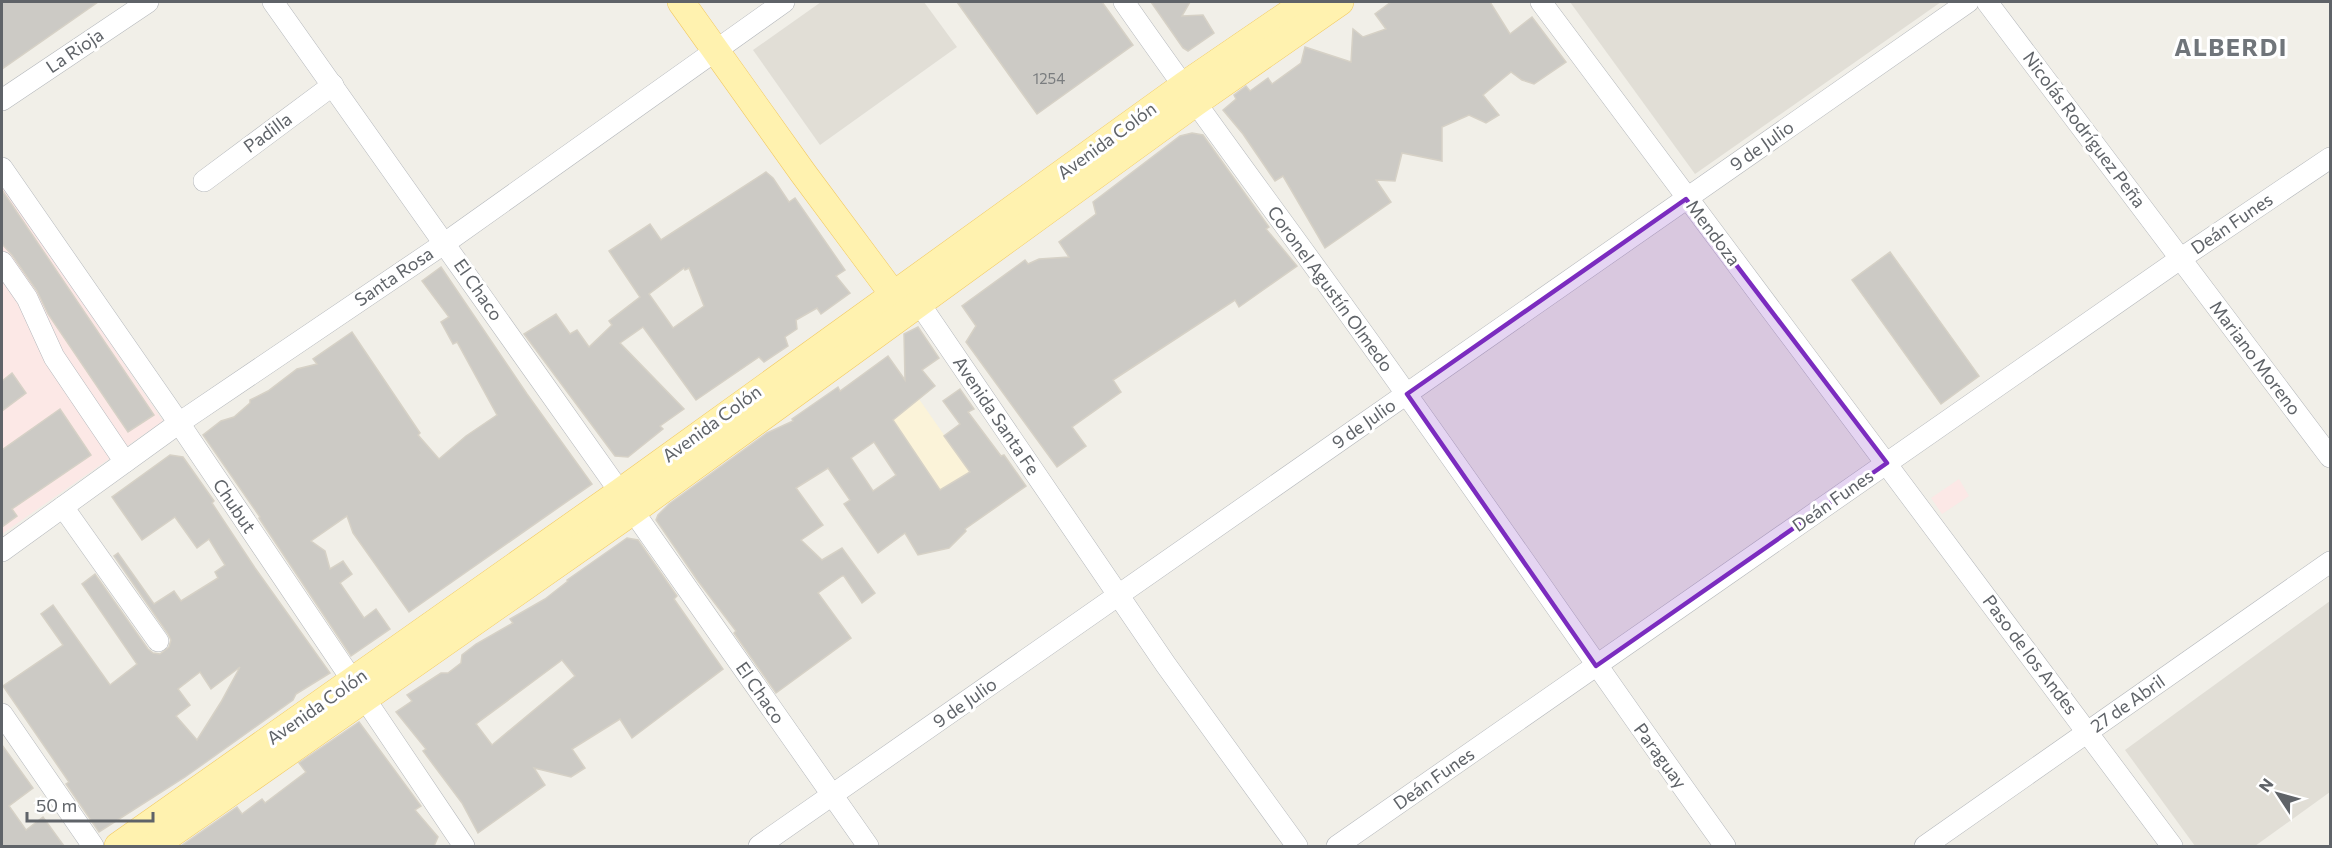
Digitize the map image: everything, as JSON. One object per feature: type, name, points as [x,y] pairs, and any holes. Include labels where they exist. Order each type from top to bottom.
[{"type":"main road","points":[[681,2],[893,294],[919,303]]},
{"type":"main road","name":"Avenida Colón","points":[[118,846],[357,690],[626,501],[919,303],[1306,2]]},
{"type":"main road","name":"Avenida Colón","points":[[626,501],[893,294],[1189,94],[1340,2]]},
{"type":"main road","name":"Avenida Colón","points":[[154,846],[357,690]]},
{"type":"street","name":"La Rioja","points":[[2,100],[148,2]]},
{"type":"street","name":"El Chaco","points":[[273,2],[868,846]]},
{"type":"street","name":"Santa Rosa","points":[[2,551],[178,423],[445,243],[784,2]]},
{"type":"street","name":"Coronel Agustín Olmedo","points":[[1124,2],[1407,394],[1596,666]]},
{"type":"street","name":"Mendoza","points":[[1541,2],[1686,199],[1887,463]]},
{"type":"street","name":"9 de Julio","points":[[759,846],[1968,2]]},
{"type":"street","name":"Nicolás Rodríguez Peña","points":[[1988,2],[2180,259]]},
{"type":"street","name":"Padilla","points":[[204,181],[333,85]]},
{"type":"street","name":"Deán Funes","points":[[1337,846],[2180,259],[2331,158]]},
{"type":"street","name":"Chubut","points":[[2,168],[178,423],[464,846]]},
{"type":"street","name":"Mariano Moreno","points":[[2180,259],[2331,457]]},
{"type":"street","points":[[2,262],[27,298],[54,357],[125,462]]},
{"type":"street","name":"Avenida Santa Fe","points":[[919,303],[1118,596],[1297,846]]},
{"type":"street","name":"Paso de los Andes","points":[[1887,463],[2172,846]]},
{"type":"street","points":[[63,507],[158,641]]},
{"type":"street","name":"27 de Abril","points":[[1925,846],[2331,562]]},
{"type":"street","name":"Paraguay","points":[[1596,666],[1725,846]]},
{"type":"street","points":[[2,714],[93,846]]},
{"type":"highlighted area","points":[[1686,199],[1887,463],[1596,666],[1407,394]]},
{"type":"shaded area","points":[[821,2],[924,2],[957,47],[820,145],[753,50]]},
{"type":"shaded area","points":[[1570,2],[1941,2],[1695,174]]},
{"type":"shaded area","points":[[2,184],[163,421],[2,534]]},
{"type":"shaded area","points":[[1959,479],[1969,496],[1942,514],[1931,498]]},
{"type":"shaded area","points":[[2330,601],[2330,792],[2255,846],[2195,846],[2125,750]]},
{"type":"sand","points":[[919,399],[972,475],[963,476],[940,490],[893,420]]},
{"type":"building","points":[[2,2],[98,2],[2,69]]},
{"type":"building","points":[[957,2],[1102,2],[1133,45],[1037,114]]},
{"type":"building","points":[[1151,2],[1190,2],[1182,16],[1203,15],[1214,33],[1188,51],[1183,48]]},
{"type":"building","points":[[1391,2],[1490,2],[1510,34],[1532,17],[1566,62],[1534,84],[1522,80],[1511,72],[1483,95],[1499,115],[1486,123],[1469,115],[1442,127],[1442,161],[1402,153],[1395,181],[1376,180],[1391,202],[1325,248],[1283,176],[1275,181],[1243,134],[1223,110],[1236,99],[1234,95],[1246,86],[1250,91],[1268,78],[1272,84],[1301,63],[1305,47],[1351,62],[1353,29],[1363,37],[1386,29],[1375,14]]},
{"type":"building","points":[[1192,133],[1203,135],[1269,227],[1266,229],[1297,266],[1239,307],[1235,300],[1113,380],[1121,392],[1072,427],[1086,446],[1057,467],[966,342],[976,326],[962,306],[1025,260],[1028,264],[1039,259],[1069,257],[1059,242],[1096,214],[1093,202],[1180,136]]},
{"type":"building","points":[[766,172],[773,178],[789,202],[795,198],[845,270],[836,276],[850,293],[821,314],[817,308],[796,320],[797,329],[785,337],[788,346],[764,362],[759,357],[696,400],[643,327],[620,343],[684,409],[660,426],[663,429],[628,457],[615,456],[524,334],[556,314],[570,334],[577,330],[589,347],[612,325],[609,321],[640,297],[609,251],[650,224],[661,240]],"holes":[[[684,268],[685,270],[689,268],[704,306],[673,328],[649,294]]]},
{"type":"building","points":[[2,190],[154,415],[128,432],[48,314],[37,291],[2,244]]},
{"type":"building","points":[[1890,252],[1979,376],[1941,404],[1852,280]]},
{"type":"building","points":[[441,267],[527,394],[592,484],[409,612],[353,533],[347,516],[311,541],[325,551],[330,569],[343,561],[352,574],[340,583],[364,618],[376,609],[390,629],[351,656],[203,435],[221,421],[234,417],[250,403],[250,400],[268,391],[297,369],[317,364],[313,359],[352,332],[420,433],[418,435],[439,459],[466,436],[497,415],[457,342],[453,344],[441,322],[449,317],[422,281]]},
{"type":"building","points":[[918,327],[939,358],[922,370],[935,386],[893,420],[940,490],[970,472],[944,436],[960,424],[943,401],[960,389],[974,409],[968,412],[1001,456],[1004,455],[1026,486],[965,529],[966,531],[949,548],[918,555],[905,533],[878,553],[844,504],[850,500],[828,468],[796,488],[823,525],[801,540],[822,560],[842,548],[875,593],[862,603],[842,576],[818,593],[851,638],[776,693],[734,633],[736,631],[656,520],[669,504],[767,433],[793,421],[792,419],[838,387],[840,391],[888,356],[905,380],[904,334]],"holes":[[[874,442],[896,475],[873,491],[851,458]]]},
{"type":"building","points":[[12,373],[26,393],[2,411],[2,381]]},
{"type":"building","points":[[60,409],[91,455],[12,509],[17,516],[2,527],[2,450]]},
{"type":"building","points":[[170,455],[183,457],[214,501],[212,503],[255,568],[330,673],[296,694],[293,700],[185,777],[99,832],[66,784],[69,782],[3,686],[63,645],[41,614],[53,605],[110,685],[137,664],[82,584],[95,574],[148,649],[160,654],[169,647],[171,640],[168,634],[114,556],[118,553],[154,604],[174,591],[181,601],[218,578],[215,572],[225,565],[209,539],[197,548],[175,517],[142,540],[112,497]],"holes":[[[240,667],[197,740],[176,716],[190,705],[178,689],[200,672],[211,689]]]},
{"type":"building","points":[[627,538],[638,540],[677,596],[674,599],[723,669],[632,738],[620,719],[572,749],[585,768],[571,777],[534,768],[545,785],[478,833],[462,803],[423,751],[426,749],[396,712],[412,701],[407,695],[441,673],[448,673],[461,663],[462,655],[476,644],[513,623],[510,619],[545,599],[567,580]],"holes":[[[562,660],[575,676],[492,745],[476,724]]]},
{"type":"building","points":[[359,722],[421,806],[415,810],[438,837],[434,846],[181,846],[237,807],[242,814],[262,799],[265,803],[306,772],[299,763]]},
{"type":"building","points":[[2,745],[33,788],[9,806],[26,830],[43,817],[64,846],[2,846]]},
{"type":"district","name":"ALBERDI","points":[[2231,48]]}]
